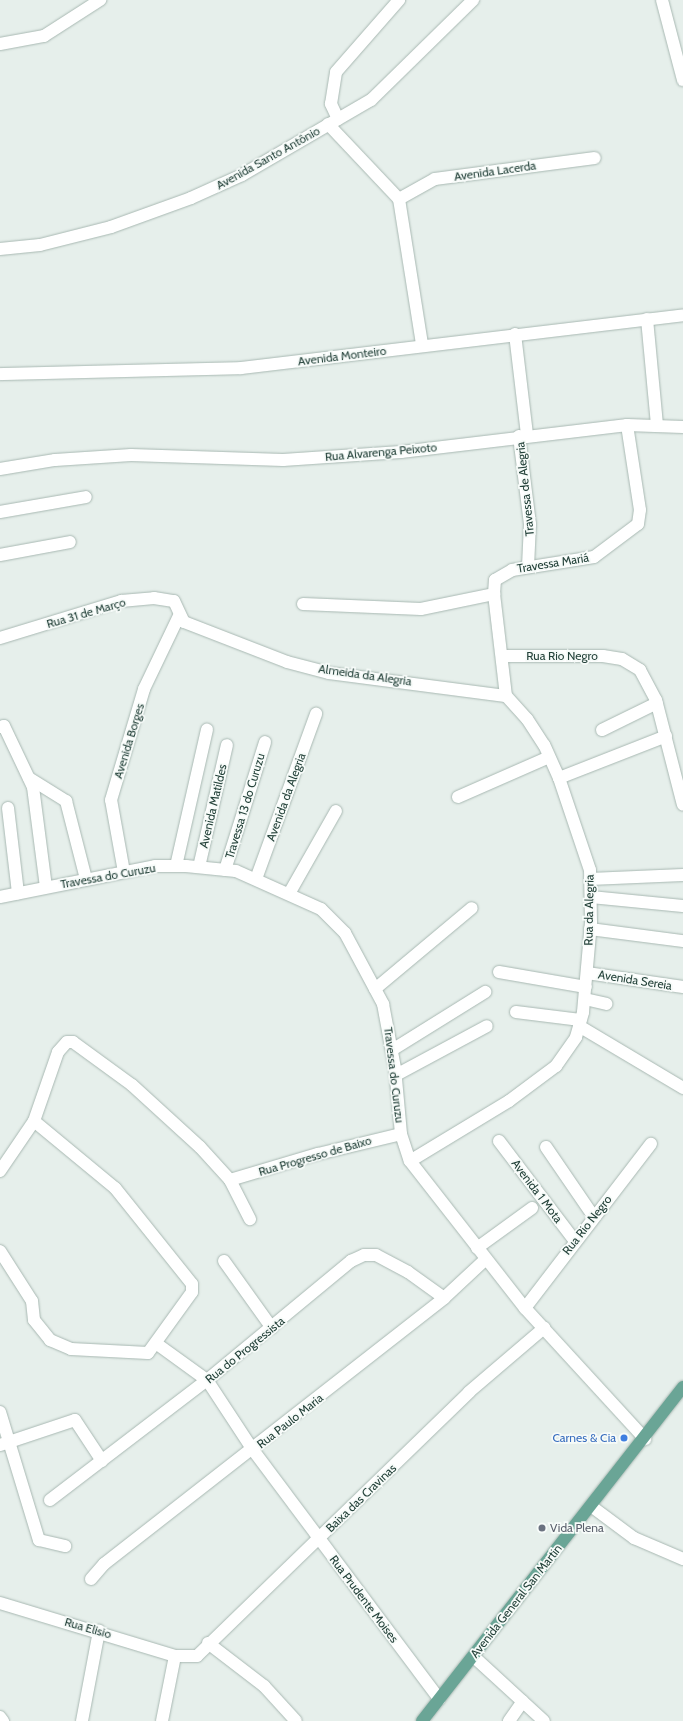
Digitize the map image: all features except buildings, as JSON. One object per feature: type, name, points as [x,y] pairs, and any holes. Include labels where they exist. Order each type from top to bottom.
[{"type":"main road","name":"Avenida General San Martin","points":[[422,1721],[645,1439],[683,1387]]},
{"type":"street","points":[[0,44],[44,36],[100,0]]},
{"type":"street","points":[[399,0],[336,72],[331,104],[333,121],[399,199],[422,345]]},
{"type":"street","name":"Avenida Santo Antônio","points":[[0,249],[75,237],[153,213],[242,175],[377,95],[473,0]]},
{"type":"street","points":[[662,0],[683,80]]},
{"type":"street","name":"Avenida Lacerda","points":[[399,199],[435,179],[595,158]]},
{"type":"street","name":"Avenida Monteiro","points":[[0,374],[240,368],[422,345],[683,315]]},
{"type":"street","points":[[648,318],[656,424]]},
{"type":"street","name":"Travessa de Alegria","points":[[515,334],[530,524],[528,566]]},
{"type":"street","name":"Rua Alvarenga Peixoto","points":[[0,469],[56,460],[131,455],[283,460],[401,452],[523,435],[627,425],[656,424],[683,427]]},
{"type":"street","name":"Travessa Mariá","points":[[494,594],[495,580],[500,574],[528,566],[594,557],[638,524],[640,510],[627,425]]},
{"type":"street","points":[[0,512],[86,496]]},
{"type":"street","points":[[0,556],[70,542]]},
{"type":"street","points":[[303,604],[421,609],[494,594],[506,696]]},
{"type":"street","name":"Rua 31 de Março","points":[[0,638],[121,601],[154,598],[174,601],[179,616]]},
{"type":"street","name":"Almeida da Alegria","points":[[179,616],[184,622],[247,648],[329,673],[506,696]]},
{"type":"street","name":"Avenida Borges","points":[[124,872],[111,800],[144,689],[179,616]]},
{"type":"street","name":"Rua Rio Negro","points":[[502,656],[564,654],[622,658],[640,670],[657,703]]},
{"type":"street","name":"Rua da Alegria","points":[[410,1161],[544,1076],[566,1057],[580,1023],[587,973],[592,897],[583,842],[559,778],[549,757],[527,718],[506,696]]},
{"type":"street","points":[[602,730],[657,703],[683,805]]},
{"type":"street","name":"Avenida da Alegria","points":[[256,879],[316,714]]},
{"type":"street","points":[[2,726],[29,778],[46,887]]},
{"type":"street","points":[[176,866],[207,730]]},
{"type":"street","points":[[559,778],[666,736]]},
{"type":"street","name":"Travessa 13 do Curuzu","points":[[225,870],[265,742]]},
{"type":"street","name":"Avenida Matildes","points":[[199,867],[227,745]]},
{"type":"street","points":[[458,797],[549,757]]},
{"type":"street","points":[[29,778],[66,801],[86,879]]},
{"type":"street","points":[[8,808],[18,894]]},
{"type":"street","points":[[290,892],[336,811]]},
{"type":"street","name":"Travessa do Curuzu","points":[[0,897],[124,872],[176,866],[225,870],[256,879],[290,892],[321,909],[345,933],[376,989],[392,1050],[396,1075],[401,1134],[410,1161],[525,1308],[544,1328]]},
{"type":"street","points":[[590,879],[683,875]]},
{"type":"street","points":[[592,897],[683,906]]},
{"type":"street","points":[[376,989],[472,908]]},
{"type":"street","points":[[590,929],[683,941]]},
{"type":"street","points":[[499,972],[585,993],[606,1004]]},
{"type":"street","name":"Avenida Sereia","points":[[587,973],[683,987]]},
{"type":"street","points":[[392,1050],[485,992]]},
{"type":"street","points":[[516,1012],[580,1023],[683,1088]]},
{"type":"street","points":[[396,1075],[486,1026]]},
{"type":"street","points":[[0,1171],[34,1121],[58,1052],[67,1042],[93,1054],[132,1085],[195,1142],[230,1180],[250,1219]]},
{"type":"street","points":[[0,1250],[32,1301],[34,1320],[54,1343],[94,1352],[144,1353],[158,1344],[192,1292],[192,1284],[115,1188],[34,1121]]},
{"type":"street","name":"Rua Progresso de Baixo","points":[[230,1180],[318,1154],[401,1134]]},
{"type":"street","name":"Avenida 1 Mota","points":[[499,1141],[575,1241]]},
{"type":"street","name":"Rua Rio Negro","points":[[525,1308],[651,1144]]},
{"type":"street","points":[[546,1147],[594,1217]]},
{"type":"street","points":[[477,1248],[532,1208]]},
{"type":"street","name":"Rua do Progressista","points":[[50,1500],[207,1380],[272,1328],[350,1261],[364,1255],[390,1261],[444,1298]]},
{"type":"street","name":"Rua Paulo Maria","points":[[91,1579],[104,1564],[253,1450],[444,1298],[486,1259]]},
{"type":"street","points":[[224,1261],[272,1328]]},
{"type":"street","points":[[544,1328],[645,1439]]},
{"type":"street","name":"Baixa das Cravinas","points":[[184,1657],[201,1653],[208,1643],[469,1392],[544,1328]]},
{"type":"street","points":[[158,1344],[207,1380]]},
{"type":"street","name":"Rua Prudente Moises","points":[[207,1380],[253,1450],[439,1699]]},
{"type":"street","points":[[0,1412],[6,1444],[40,1540],[65,1546]]},
{"type":"street","points":[[6,1444],[75,1420],[102,1461]]},
{"type":"street","points":[[591,1506],[634,1538],[683,1559]]},
{"type":"street","name":"Rua Elisio","points":[[0,1603],[184,1657]]},
{"type":"street","points":[[82,1721],[99,1631]]},
{"type":"street","points":[[208,1643],[264,1686],[296,1721]]},
{"type":"street","points":[[473,1656],[523,1700],[544,1721]]},
{"type":"street","points":[[162,1721],[184,1657]]},
{"type":"street","points":[[509,1721],[523,1700]]},
{"type":"street","points":[[0,1717],[3,1721]]},
{"type":"place","name":"Carnes & Cia","points":[[624,1438]]},
{"type":"place","name":"Vida Plena","points":[[542,1528]]}]
